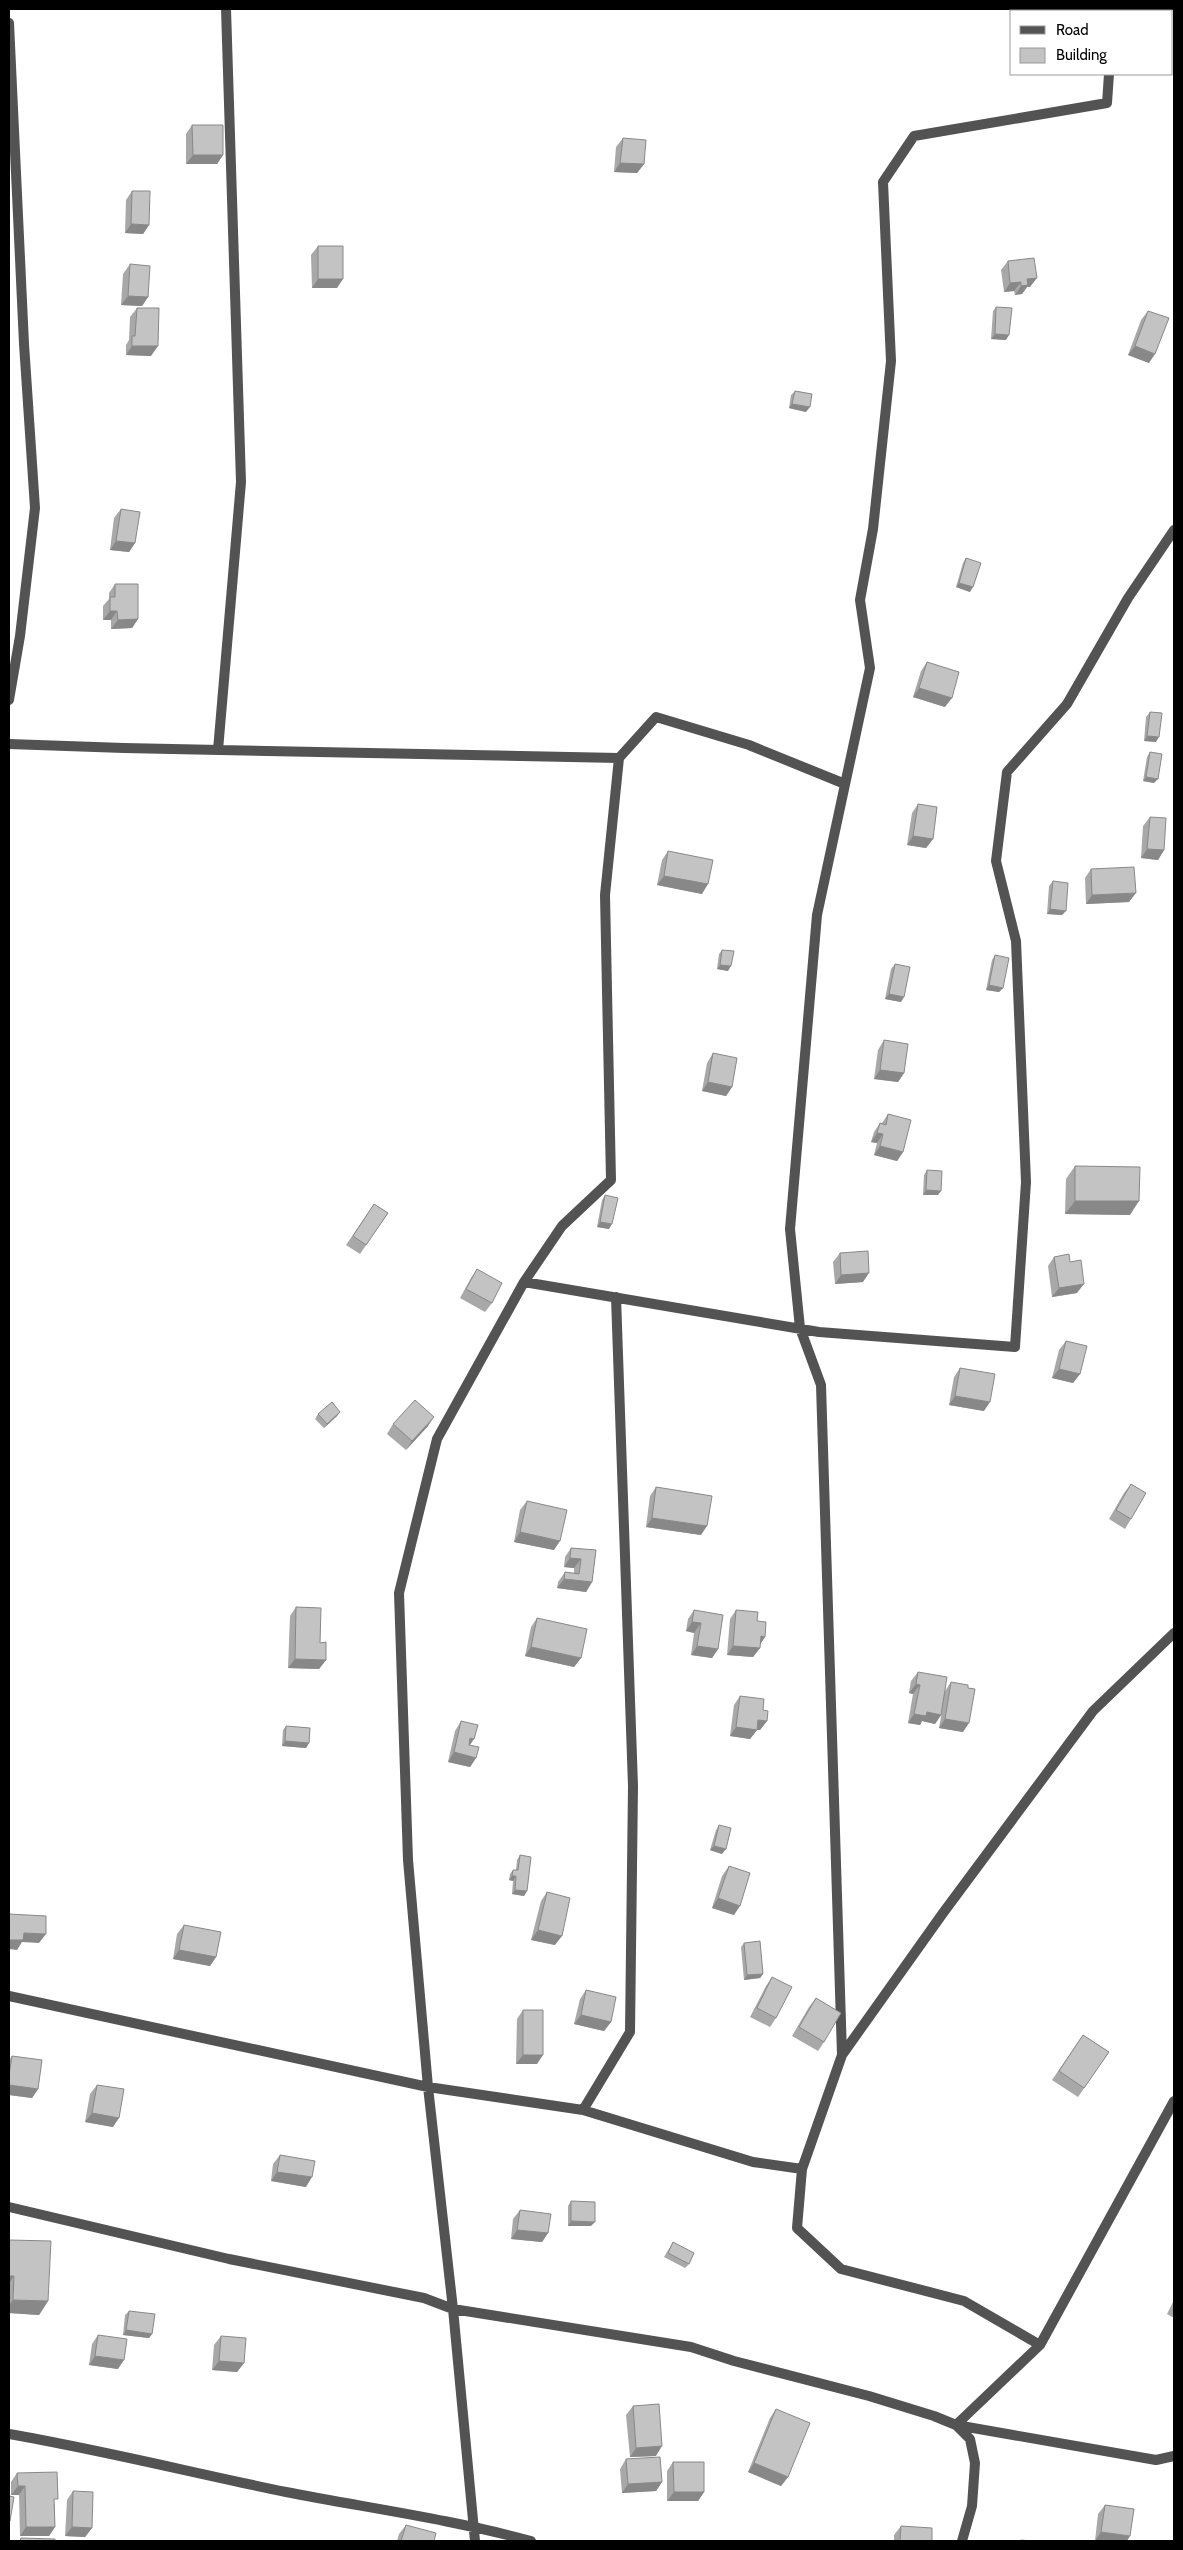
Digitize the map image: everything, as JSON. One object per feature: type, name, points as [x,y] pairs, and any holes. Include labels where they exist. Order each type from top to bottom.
[{"type":"street","points":[[218,750],[242,482],[226,9]]},
{"type":"street","points":[[9,23],[24,344],[35,508],[20,636],[9,700]]},
{"type":"street","points":[[842,2055],[821,1386],[800,1328],[790,1229],[817,915],[870,668],[860,600],[873,529],[891,361],[883,182],[914,136],[1107,103],[1109,75]]},
{"type":"street","points":[[524,1282],[819,1332],[1015,1347],[1026,1182],[1016,942],[996,861],[1007,772],[1067,704],[1128,598],[1174,530]]},
{"type":"street","points":[[475,2541],[453,2309],[428,2087],[408,1860],[399,1593],[437,1439],[524,1282],[562,1226],[611,1180],[605,895],[619,758],[656,717],[749,745],[845,784]]},
{"type":"street","points":[[9,744],[619,758]]},
{"type":"street","points":[[583,2110],[630,2032],[633,1786],[616,1297]]},
{"type":"street","points":[[1040,2345],[964,2301],[840,2269],[797,2228],[802,2169],[842,2055],[943,1913],[1093,1711],[1174,1633]]},
{"type":"street","points":[[9,1996],[428,2087],[583,2110],[753,2162],[802,2169]]},
{"type":"street","points":[[956,2425],[1040,2345],[1174,2101]]},
{"type":"street","points":[[9,2207],[229,2258],[424,2298],[453,2309],[691,2347],[734,2361],[869,2396],[934,2416],[956,2425],[1156,2460],[1174,2457]]},
{"type":"street","points":[[956,2425],[970,2439],[975,2463],[972,2506],[962,2541]]},
{"type":"street","points":[[9,2434],[87,2447],[286,2492],[474,2526],[531,2541]]},
{"type":"building","points":[[192,125],[223,125],[223,155],[193,155]]},
{"type":"building","points":[[623,138],[646,140],[644,164],[620,163]]},
{"type":"building","points":[[132,191],[150,191],[149,225],[131,224]]},
{"type":"building","points":[[318,246],[343,246],[343,279],[318,279]]},
{"type":"building","points":[[1034,258],[1037,278],[1027,279],[1028,285],[1021,286],[1021,282],[1010,283],[1008,261]]},
{"type":"building","points":[[130,264],[150,266],[148,297],[128,296]]},
{"type":"building","points":[[996,307],[1012,308],[1009,335],[995,334]]},
{"type":"building","points":[[137,308],[159,308],[158,346],[132,346],[132,336],[135,336]]},
{"type":"building","points":[[1148,311],[1169,318],[1155,354],[1135,346]]},
{"type":"building","points":[[795,391],[812,394],[810,407],[792,404]]},
{"type":"building","points":[[121,509],[140,512],[135,543],[116,541]]},
{"type":"building","points":[[966,558],[981,563],[973,587],[959,583]]},
{"type":"building","points":[[115,584],[138,584],[138,619],[118,620],[117,611],[110,611],[110,597],[115,597]]},
{"type":"building","points":[[927,662],[959,672],[952,698],[919,688]]},
{"type":"building","points":[[1150,712],[1162,713],[1159,737],[1147,736]]},
{"type":"building","points":[[1150,752],[1162,754],[1158,779],[1146,777]]},
{"type":"building","points":[[918,804],[937,807],[933,839],[913,836]]},
{"type":"building","points":[[1150,817],[1166,818],[1164,850],[1147,849]]},
{"type":"building","points":[[668,851],[713,860],[708,884],[664,876]]},
{"type":"building","points":[[1134,867],[1136,893],[1092,895],[1091,869]]},
{"type":"building","points":[[1053,881],[1068,883],[1066,911],[1050,909]]},
{"type":"building","points":[[722,950],[734,951],[731,966],[720,965]]},
{"type":"building","points":[[995,955],[1009,958],[1003,988],[989,985]]},
{"type":"building","points":[[895,964],[910,967],[904,997],[889,994]]},
{"type":"building","points":[[884,1040],[908,1044],[904,1073],[880,1070]]},
{"type":"building","points":[[713,1053],[737,1058],[732,1087],[708,1082]]},
{"type":"building","points":[[888,1114],[911,1120],[903,1152],[880,1146],[883,1134],[877,1133],[880,1123],[886,1125]]},
{"type":"building","points":[[1075,1166],[1140,1167],[1139,1201],[1075,1201]]},
{"type":"building","points":[[927,1170],[942,1171],[941,1191],[926,1190]]},
{"type":"building","points":[[605,1195],[618,1198],[612,1224],[600,1222]]},
{"type":"building","points":[[374,1204],[388,1213],[366,1245],[353,1236]]},
{"type":"building","points":[[868,1251],[869,1273],[841,1275],[840,1253]]},
{"type":"building","points":[[1069,1254],[1070,1262],[1081,1260],[1084,1284],[1059,1288],[1054,1257]]},
{"type":"building","points":[[477,1269],[502,1283],[492,1303],[466,1289]]},
{"type":"building","points":[[1066,1341],[1087,1346],[1080,1374],[1059,1369]]},
{"type":"building","points":[[960,1368],[995,1374],[990,1402],[955,1396]]},
{"type":"building","points":[[415,1400],[434,1417],[412,1441],[393,1424]]},
{"type":"building","points":[[332,1402],[340,1412],[327,1424],[318,1414]]},
{"type":"building","points":[[1131,1484],[1146,1493],[1131,1519],[1116,1510]]},
{"type":"building","points":[[656,1487],[712,1496],[707,1526],[652,1518]]},
{"type":"building","points":[[527,1501],[567,1510],[560,1541],[520,1532]]},
{"type":"building","points":[[571,1548],[596,1550],[592,1582],[564,1579],[565,1572],[579,1574],[581,1559],[570,1558]]},
{"type":"building","points":[[296,1607],[321,1608],[320,1643],[326,1642],[326,1660],[295,1659]]},
{"type":"building","points":[[694,1610],[723,1615],[718,1649],[697,1646],[701,1623],[692,1622]]},
{"type":"building","points":[[736,1610],[758,1612],[757,1621],[766,1622],[765,1637],[761,1636],[760,1648],[733,1646]]},
{"type":"building","points":[[537,1618],[587,1629],[581,1658],[531,1647]]},
{"type":"building","points":[[918,1672],[947,1677],[941,1715],[927,1712],[926,1716],[914,1714],[920,1685],[916,1684]]},
{"type":"building","points":[[951,1682],[968,1685],[968,1688],[975,1689],[969,1723],[945,1719]]},
{"type":"building","points":[[740,1696],[764,1699],[763,1710],[768,1711],[767,1721],[758,1720],[757,1730],[736,1727]]},
{"type":"building","points":[[461,1721],[478,1725],[474,1739],[470,1738],[469,1745],[479,1747],[476,1758],[454,1752]]},
{"type":"building","points":[[286,1726],[310,1728],[309,1743],[285,1741]]},
{"type":"building","points":[[719,1825],[731,1828],[726,1849],[714,1846]]},
{"type":"building","points":[[520,1855],[531,1857],[527,1891],[515,1890],[516,1876],[512,1876],[513,1870],[518,1870]]},
{"type":"building","points":[[729,1866],[750,1873],[740,1906],[718,1898]]},
{"type":"building","points":[[547,1892],[570,1898],[562,1936],[538,1930]]},
{"type":"building","points":[[9,1914],[46,1916],[46,1934],[24,1933],[23,1940],[9,1940]]},
{"type":"building","points":[[184,1925],[221,1932],[216,1957],[179,1950]]},
{"type":"building","points":[[760,1941],[763,1974],[747,1975],[744,1943]]},
{"type":"building","points":[[772,1977],[792,1987],[776,2018],[757,2008]]},
{"type":"building","points":[[586,1990],[616,1997],[611,2022],[581,2015]]},
{"type":"building","points":[[816,1998],[841,2013],[824,2042],[799,2027]]},
{"type":"building","points":[[523,2010],[543,2010],[543,2055],[523,2055]]},
{"type":"building","points":[[1083,2035],[1109,2052],[1084,2088],[1059,2071]]},
{"type":"building","points":[[12,2056],[42,2060],[38,2089],[9,2085]]},
{"type":"building","points":[[97,2085],[124,2089],[119,2118],[92,2113]]},
{"type":"building","points":[[280,2155],[315,2161],[312,2177],[277,2172]]},
{"type":"building","points":[[571,2201],[595,2202],[595,2222],[571,2221]]},
{"type":"building","points":[[520,2210],[551,2214],[548,2233],[517,2230]]},
{"type":"building","points":[[9,2240],[51,2241],[48,2301],[13,2300],[14,2276],[9,2276]]},
{"type":"building","points":[[673,2242],[694,2253],[689,2264],[668,2253]]},
{"type":"building","points":[[129,2311],[155,2314],[152,2334],[126,2330]]},
{"type":"building","points":[[98,2335],[127,2339],[124,2360],[95,2356]]},
{"type":"building","points":[[221,2336],[246,2338],[244,2363],[219,2361]]},
{"type":"building","points":[[659,2404],[662,2446],[636,2448],[633,2406]]},
{"type":"building","points":[[776,2409],[810,2423],[788,2477],[754,2463]]},
{"type":"building","points":[[660,2457],[662,2482],[628,2484],[626,2459]]},
{"type":"building","points":[[673,2462],[704,2462],[704,2492],[674,2492]]},
{"type":"building","points":[[57,2472],[58,2499],[54,2499],[55,2527],[26,2527],[25,2486],[18,2486],[17,2473]]},
{"type":"building","points":[[73,2491],[93,2492],[92,2528],[72,2527]]},
{"type":"building","points":[[9,2496],[14,2497],[10,2521],[9,2521]]},
{"type":"building","points":[[1105,2505],[1134,2509],[1130,2536],[1101,2532]]},
{"type":"building","points":[[406,2525],[436,2533],[434,2541],[401,2541]]},
{"type":"building","points":[[901,2526],[932,2528],[932,2541],[900,2541]]},
{"type":"building","points":[[21,2538],[55,2539],[55,2541],[20,2541]]}]
